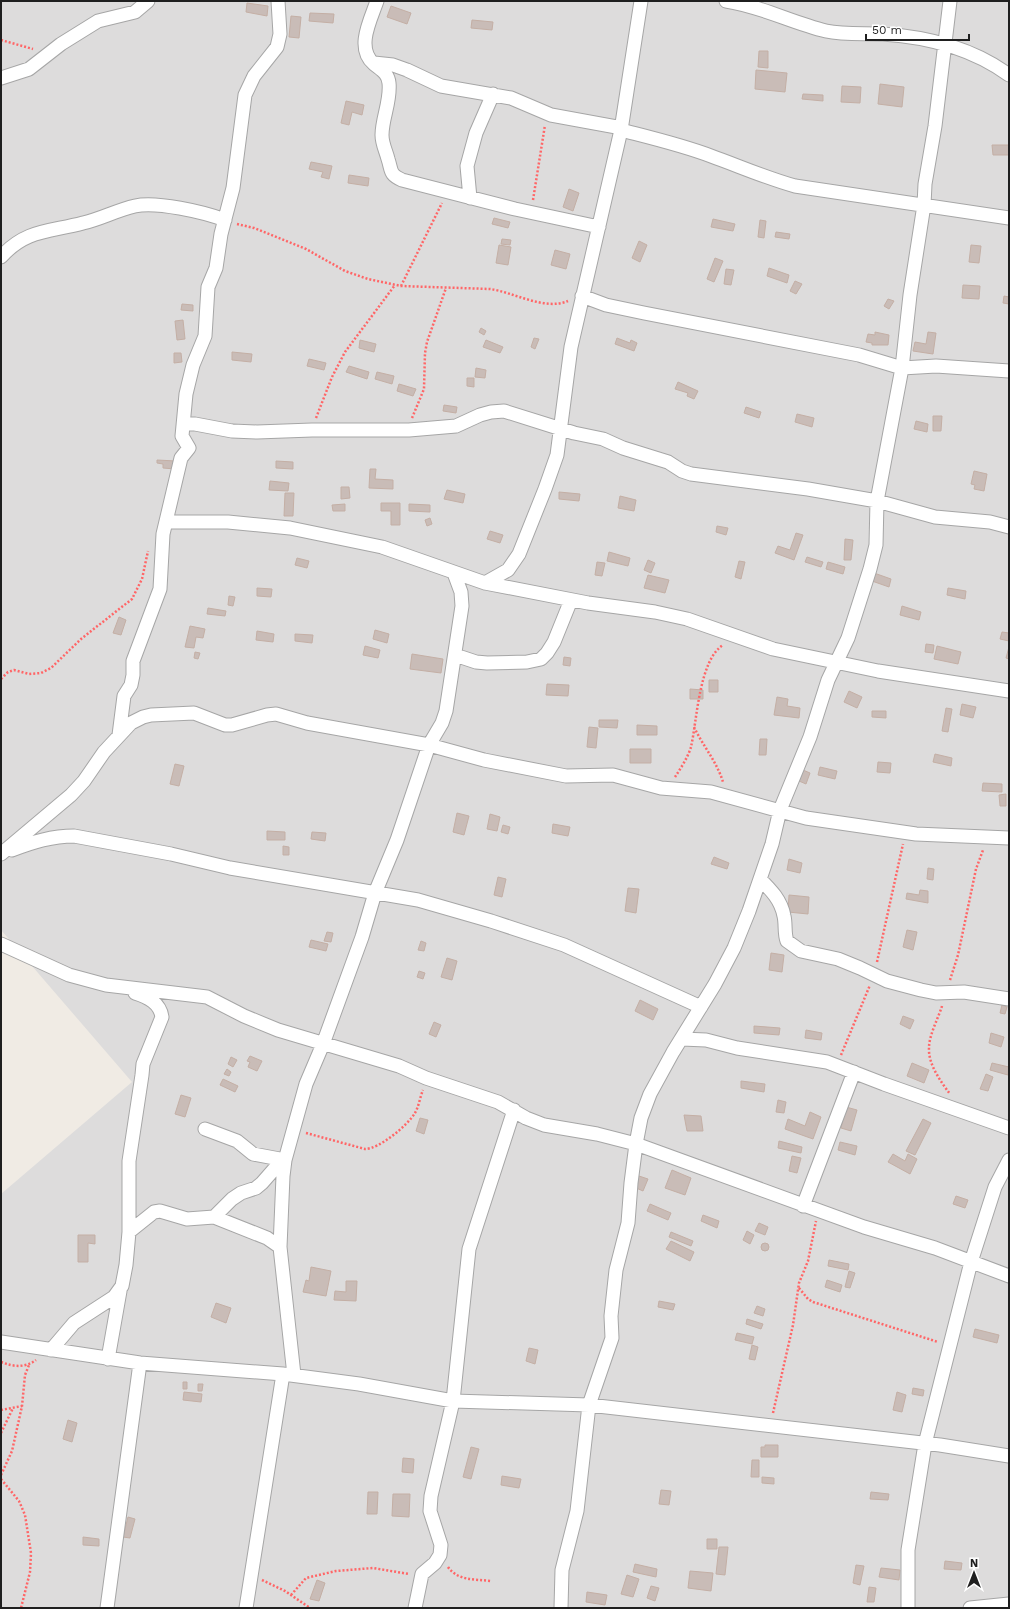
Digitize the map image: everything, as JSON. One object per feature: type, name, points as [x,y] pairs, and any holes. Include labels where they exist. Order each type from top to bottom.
[{"type":"street","points":[[1,78],[29,69],[49,53],[98,21],[135,12],[148,1]]},
{"type":"street","points":[[119,735],[124,696],[131,685],[133,676],[133,661],[160,589],[163,534],[181,458],[189,448],[182,436],[188,385],[193,364],[205,336],[208,287],[216,268],[236,174],[245,95],[254,76],[272,56],[279,41],[278,1]]},
{"type":"street","points":[[377,1],[366,29],[365,41],[368,56],[373,63],[384,71],[388,79],[387,111],[382,135],[390,170],[394,176],[402,180],[470,198],[531,213],[599,227]]},
{"type":"street","points":[[486,583],[508,570],[519,554],[545,489],[556,455],[571,347],[622,129],[642,1]]},
{"type":"street","points":[[726,1],[744,4],[804,26],[828,31],[910,36],[944,43],[992,63],[1009,75]]},
{"type":"street","points":[[561,1608],[562,1570],[577,1511],[589,1405],[612,1338],[611,1316],[616,1270],[628,1223],[630,1183],[641,1118],[650,1094],[664,1067],[701,1007],[734,948],[772,844],[780,810],[810,737],[828,680],[848,638],[876,545],[876,501],[902,368],[910,296],[924,205],[925,184],[935,126],[950,1]]},
{"type":"street","points":[[373,63],[393,65],[441,86],[493,94],[526,103],[547,113],[622,129],[666,141],[711,156],[762,176],[795,186],[1009,218]]},
{"type":"street","points":[[470,198],[466,166],[476,133],[493,94]]},
{"type":"street","points":[[1,257],[25,238],[39,231],[84,223],[136,206],[160,206],[190,210],[225,220]]},
{"type":"street","points":[[582,296],[606,305],[859,355],[902,368],[936,366],[1009,370]]},
{"type":"street","points":[[184,424],[195,424],[232,431],[409,430],[456,426],[480,415],[504,411],[582,436],[603,439],[623,448],[668,462],[682,471],[691,474],[758,482],[876,501],[935,517],[990,522],[1009,527]]},
{"type":"street","points":[[167,522],[228,522],[290,528],[382,547],[415,557],[454,573],[486,583],[571,600],[655,612],[687,619],[773,649],[878,671],[1009,691]]},
{"type":"street","points":[[246,1608],[250,1574],[288,1375],[280,1247],[282,1176],[284,1160],[294,1133],[306,1084],[323,1044],[362,937],[375,893],[397,840],[428,745],[442,723],[446,711],[462,606],[461,592],[454,573]]},
{"type":"street","points":[[455,655],[476,662],[487,663],[527,662],[541,659],[554,642],[571,600]]},
{"type":"street","points":[[1,854],[71,795],[84,781],[104,752],[131,723],[151,715],[198,713],[225,725],[232,725],[272,714],[307,723],[428,745],[484,760],[566,776],[613,775],[646,785],[669,789],[711,792],[806,818],[905,832],[1009,838]]},
{"type":"street","points":[[1,854],[38,840],[58,836],[74,836],[171,854],[230,868],[418,900],[491,921],[564,945],[701,1007]]},
{"type":"street","points":[[760,879],[776,895],[784,916],[786,938],[794,947],[801,951],[838,959],[887,981],[921,990],[964,992],[1009,999]]},
{"type":"street","points":[[1,944],[69,975],[145,997],[156,1004],[162,1017],[143,1064],[130,1161],[129,1232],[126,1265],[120,1289],[108,1359]]},
{"type":"street","points":[[106,985],[207,997],[244,1016],[278,1030],[399,1066],[426,1078],[498,1102],[526,1118],[544,1125],[597,1134],[636,1144],[803,1206],[894,1237],[935,1248],[1009,1276]]},
{"type":"street","points":[[682,1039],[706,1040],[737,1048],[837,1064],[854,1072],[1009,1128]]},
{"type":"street","points":[[803,1206],[854,1072]]},
{"type":"street","points":[[415,1608],[422,1574],[435,1563],[440,1555],[441,1545],[430,1511],[431,1496],[453,1401],[469,1248],[482,1204],[492,1182],[514,1110]]},
{"type":"street","points":[[205,1130],[237,1141],[253,1154],[284,1160]]},
{"type":"street","points":[[214,1217],[232,1199],[241,1193],[256,1188],[284,1160]]},
{"type":"street","points":[[908,1608],[908,1550],[925,1444],[949,1346],[972,1262],[995,1187],[1009,1160]]},
{"type":"street","points":[[129,1232],[157,1211],[187,1219],[214,1217],[267,1238],[280,1247]]},
{"type":"street","points":[[51,1350],[74,1323],[114,1297],[120,1289]]},
{"type":"street","points":[[1,1342],[140,1363],[288,1375],[359,1384],[453,1401],[589,1405],[771,1425],[1009,1456]]},
{"type":"street","points":[[107,1608],[140,1363]]},
{"type":"street","points":[[970,1608],[1009,1604]]},
{"type":"path","points":[[1,40],[23,48],[49,53]]},
{"type":"path","points":[[531,213],[547,113]]},
{"type":"path","points":[[401,286],[448,192]]},
{"type":"path","points":[[225,220],[254,228],[306,249],[345,271],[395,285],[505,291],[544,303],[565,303],[582,296]]},
{"type":"path","points":[[312,430],[332,377],[345,352],[395,285]]},
{"type":"path","points":[[409,430],[413,415],[424,389],[425,353],[427,342],[446,288]]},
{"type":"path","points":[[1,679],[8,672],[14,670],[29,674],[41,673],[51,668],[81,639],[132,599],[142,579],[148,547]]},
{"type":"path","points":[[669,789],[689,752],[703,679],[713,656],[717,649],[736,636]]},
{"type":"path","points":[[694,727],[701,743],[717,766],[727,796]]},
{"type":"path","points":[[837,1064],[874,975],[905,832]]},
{"type":"path","points":[[964,1112],[940,1081],[929,1055],[931,1039],[958,955],[980,854],[990,837]]},
{"type":"path","points":[[294,1133],[301,1132],[310,1134],[365,1149],[374,1148],[400,1128],[415,1113],[426,1078]]},
{"type":"path","points":[[771,1425],[793,1325],[801,1276],[808,1260],[818,1211]]},
{"type":"path","points":[[799,1288],[808,1299],[813,1302],[949,1346]]},
{"type":"path","points":[[1,1475],[12,1451],[22,1406],[25,1375],[29,1366],[51,1350]]},
{"type":"path","points":[[1,1362],[18,1366],[29,1366]]},
{"type":"path","points":[[1,1410],[22,1406]]},
{"type":"path","points":[[1,1434],[13,1408]]},
{"type":"path","points":[[1,1480],[19,1501],[25,1515],[31,1553],[30,1572],[21,1608]]},
{"type":"path","points":[[440,1550],[453,1574],[460,1577],[491,1581]]},
{"type":"path","points":[[291,1595],[306,1578],[347,1569],[373,1568],[402,1574],[422,1574]]},
{"type":"path","points":[[250,1574],[291,1595],[310,1608]]},
{"type":"shaded area","points":[[1,1],[1009,1],[1009,1608],[1,1608],[1,1194],[132,1082],[1,930]]},
{"type":"building","points":[[247,3],[268,6],[267,16],[246,12]]},
{"type":"building","points":[[391,6],[411,13],[407,24],[387,17]]},
{"type":"building","points":[[310,13],[334,14],[333,23],[309,21]]},
{"type":"building","points":[[291,16],[301,17],[299,38],[289,37]]},
{"type":"building","points":[[472,20],[493,22],[492,30],[471,28]]},
{"type":"building","points":[[759,51],[768,51],[768,68],[758,67]]},
{"type":"building","points":[[756,70],[787,73],[785,92],[755,89]]},
{"type":"building","points":[[880,84],[904,87],[902,107],[878,104]]},
{"type":"building","points":[[842,86],[861,87],[860,103],[841,102]]},
{"type":"building","points":[[803,94],[823,95],[823,101],[802,99]]},
{"type":"building","points":[[346,101],[364,105],[362,115],[352,112],[349,125],[341,123]]},
{"type":"building","points":[[992,145],[1009,145],[1009,155],[993,155]]},
{"type":"building","points":[[311,162],[332,166],[329,179],[321,177],[323,172],[309,169]]},
{"type":"building","points":[[349,175],[369,178],[368,186],[348,183]]},
{"type":"building","points":[[569,189],[579,193],[573,211],[563,207]]},
{"type":"building","points":[[494,218],[510,222],[508,228],[492,224]]},
{"type":"building","points":[[713,219],[735,224],[733,231],[711,227]]},
{"type":"building","points":[[760,220],[766,221],[764,238],[758,237]]},
{"type":"building","points":[[776,232],[790,234],[789,239],[775,237]]},
{"type":"building","points":[[502,239],[511,240],[510,245],[501,244]]},
{"type":"building","points":[[639,241],[647,245],[640,262],[632,258]]},
{"type":"building","points":[[499,245],[511,247],[508,265],[496,263]]},
{"type":"building","points":[[971,245],[981,246],[979,263],[969,262]]},
{"type":"building","points":[[555,250],[570,254],[566,269],[551,265]]},
{"type":"building","points":[[715,258],[723,261],[714,282],[707,279]]},
{"type":"building","points":[[769,268],[789,275],[787,283],[767,276]]},
{"type":"building","points":[[726,269],[734,270],[731,285],[724,284]]},
{"type":"building","points":[[795,281],[802,284],[796,294],[790,291]]},
{"type":"building","points":[[963,285],[980,286],[979,299],[962,298]]},
{"type":"building","points":[[1004,296],[1009,297],[1009,304],[1003,303]]},
{"type":"building","points":[[888,299],[894,301],[889,309],[884,306]]},
{"type":"building","points":[[182,304],[193,305],[193,311],[181,310]]},
{"type":"building","points":[[183,320],[185,339],[177,340],[175,321]]},
{"type":"building","points":[[481,328],[486,331],[484,335],[479,332]]},
{"type":"building","points":[[875,332],[889,335],[888,345],[872,345],[872,343],[866,342],[868,334],[875,335]]},
{"type":"building","points":[[928,332],[936,333],[933,354],[913,351],[915,342],[926,344]]},
{"type":"building","points":[[534,338],[539,339],[535,349],[531,347]]},
{"type":"building","points":[[617,338],[630,343],[631,340],[637,343],[634,351],[615,344]]},
{"type":"building","points":[[360,340],[376,344],[374,352],[359,348]]},
{"type":"building","points":[[486,340],[503,347],[500,353],[483,347]]},
{"type":"building","points":[[232,352],[252,354],[251,362],[232,360]]},
{"type":"building","points":[[174,353],[181,353],[182,362],[174,363]]},
{"type":"building","points":[[309,359],[326,363],[324,370],[307,366]]},
{"type":"building","points":[[349,366],[369,372],[367,379],[346,372]]},
{"type":"building","points":[[476,368],[486,370],[485,378],[475,377]]},
{"type":"building","points":[[377,372],[394,376],[392,384],[375,379]]},
{"type":"building","points":[[467,378],[474,378],[474,387],[467,386]]},
{"type":"building","points":[[678,382],[698,391],[694,399],[687,396],[688,393],[675,389]]},
{"type":"building","points":[[399,384],[416,389],[413,396],[397,391]]},
{"type":"building","points":[[444,405],[457,407],[456,413],[443,411]]},
{"type":"building","points":[[746,407],[761,412],[759,418],[744,413]]},
{"type":"building","points":[[797,414],[814,418],[812,427],[795,422]]},
{"type":"building","points":[[933,416],[942,416],[941,431],[933,431]]},
{"type":"building","points":[[916,421],[928,424],[927,432],[914,429]]},
{"type":"building","points":[[157,460],[176,461],[175,469],[163,468],[163,464],[157,463]]},
{"type":"building","points":[[276,461],[293,462],[293,469],[276,468]]},
{"type":"building","points":[[370,469],[376,469],[375,479],[393,480],[393,489],[369,488]]},
{"type":"building","points":[[974,471],[987,474],[984,491],[974,489],[975,485],[971,484]]},
{"type":"building","points":[[270,481],[289,483],[288,491],[269,490]]},
{"type":"building","points":[[341,487],[349,487],[350,498],[341,499]]},
{"type":"building","points":[[447,490],[465,494],[463,503],[444,499]]},
{"type":"building","points":[[559,492],[580,494],[579,501],[559,499]]},
{"type":"building","points":[[285,493],[294,493],[293,516],[284,516]]},
{"type":"building","points":[[620,496],[636,500],[634,511],[618,508]]},
{"type":"building","points":[[381,503],[400,503],[400,525],[391,525],[391,511],[381,511]]},
{"type":"building","points":[[345,504],[345,511],[333,511],[332,505]]},
{"type":"building","points":[[409,504],[430,505],[430,512],[409,511]]},
{"type":"building","points":[[430,518],[432,524],[427,526],[425,520]]},
{"type":"building","points":[[717,526],[728,528],[726,535],[716,532]]},
{"type":"building","points":[[490,531],[503,535],[500,543],[487,539]]},
{"type":"building","points":[[796,533],[803,535],[794,560],[775,553],[778,546],[790,550]]},
{"type":"building","points":[[845,539],[853,540],[851,560],[844,560]]},
{"type":"building","points":[[609,552],[630,558],[628,566],[607,561]]},
{"type":"building","points":[[807,557],[823,562],[821,567],[805,562]]},
{"type":"building","points":[[297,558],[309,561],[307,568],[295,565]]},
{"type":"building","points":[[648,560],[655,563],[651,573],[644,570]]},
{"type":"building","points":[[739,561],[745,562],[741,579],[735,577]]},
{"type":"building","points":[[597,562],[605,563],[602,576],[595,575]]},
{"type":"building","points":[[828,562],[845,567],[843,574],[826,569]]},
{"type":"building","points":[[874,573],[891,579],[889,587],[872,581]]},
{"type":"building","points":[[648,575],[669,580],[665,593],[644,588]]},
{"type":"building","points":[[257,588],[272,589],[271,597],[257,596]]},
{"type":"building","points":[[948,588],[966,591],[965,599],[947,595]]},
{"type":"building","points":[[229,596],[235,597],[233,606],[228,605]]},
{"type":"building","points":[[902,606],[921,612],[919,620],[900,615]]},
{"type":"building","points":[[208,608],[226,611],[225,616],[207,614]]},
{"type":"building","points":[[119,617],[126,620],[121,635],[113,633]]},
{"type":"building","points":[[190,626],[205,629],[203,638],[196,637],[194,648],[185,647]]},
{"type":"building","points":[[375,630],[389,634],[387,643],[373,639]]},
{"type":"building","points":[[257,631],[274,634],[273,642],[256,640]]},
{"type":"building","points":[[1002,632],[1009,633],[1009,641],[1000,639]]},
{"type":"building","points":[[295,634],[313,635],[312,643],[295,641]]},
{"type":"building","points":[[926,644],[934,645],[933,653],[925,652]]},
{"type":"building","points":[[365,646],[380,650],[378,658],[363,655]]},
{"type":"building","points":[[937,646],[961,652],[958,664],[934,659]]},
{"type":"building","points":[[1009,647],[1009,659],[1006,658]]},
{"type":"building","points":[[195,652],[200,653],[198,659],[194,658]]},
{"type":"building","points":[[412,654],[443,659],[441,673],[410,669]]},
{"type":"building","points":[[564,657],[571,658],[570,666],[563,665]]},
{"type":"building","points":[[709,680],[718,680],[718,692],[709,692]]},
{"type":"building","points":[[547,684],[569,685],[568,696],[546,695]]},
{"type":"building","points":[[690,689],[703,690],[703,699],[690,699]]},
{"type":"building","points":[[849,691],[862,697],[857,708],[844,702]]},
{"type":"building","points":[[777,697],[788,699],[787,706],[800,708],[799,718],[774,715]]},
{"type":"building","points":[[962,704],[976,707],[973,718],[960,715]]},
{"type":"building","points":[[946,708],[952,709],[948,732],[942,731]]},
{"type":"building","points":[[872,711],[886,711],[886,718],[872,717]]},
{"type":"building","points":[[599,720],[618,720],[617,728],[599,727]]},
{"type":"building","points":[[637,725],[657,726],[657,735],[637,735]]},
{"type":"building","points":[[589,727],[598,728],[596,748],[587,747]]},
{"type":"building","points":[[760,739],[767,739],[766,755],[759,755]]},
{"type":"building","points":[[630,749],[651,749],[651,763],[630,763]]},
{"type":"building","points":[[935,754],[952,758],[951,766],[933,762]]},
{"type":"building","points":[[878,762],[891,763],[890,773],[877,772]]},
{"type":"building","points":[[175,764],[184,766],[179,786],[170,784]]},
{"type":"building","points":[[820,767],[837,771],[835,779],[818,775]]},
{"type":"building","points":[[803,770],[810,773],[806,784],[799,781]]},
{"type":"building","points":[[983,783],[1002,784],[1002,792],[982,791]]},
{"type":"building","points":[[1006,794],[1006,806],[1000,806],[999,795]]},
{"type":"building","points":[[457,813],[469,816],[464,835],[453,832]]},
{"type":"building","points":[[490,814],[500,817],[497,831],[487,829]]},
{"type":"building","points":[[553,824],[570,827],[568,836],[552,833]]},
{"type":"building","points":[[503,825],[510,827],[508,834],[501,832]]},
{"type":"building","points":[[267,831],[285,832],[285,840],[267,840]]},
{"type":"building","points":[[312,832],[326,833],[325,841],[311,839]]},
{"type":"building","points":[[283,846],[289,847],[289,855],[283,855]]},
{"type":"building","points":[[714,857],[729,863],[727,869],[711,864]]},
{"type":"building","points":[[789,859],[802,863],[800,873],[787,870]]},
{"type":"building","points":[[928,868],[934,869],[933,880],[927,879]]},
{"type":"building","points":[[498,877],[506,879],[502,897],[494,895]]},
{"type":"building","points":[[628,888],[639,889],[636,913],[625,911]]},
{"type":"building","points":[[920,890],[928,891],[928,903],[906,899],[907,893],[919,895]]},
{"type":"building","points":[[789,895],[809,897],[808,914],[788,912]]},
{"type":"building","points":[[907,930],[917,932],[913,950],[903,947]]},
{"type":"building","points":[[327,932],[333,933],[331,942],[324,941]]},
{"type":"building","points":[[311,940],[328,944],[326,951],[309,947]]},
{"type":"building","points":[[421,941],[426,943],[424,951],[418,950]]},
{"type":"building","points":[[771,953],[784,955],[782,972],[769,970]]},
{"type":"building","points":[[447,958],[457,961],[452,980],[441,977]]},
{"type":"building","points":[[419,971],[425,973],[423,979],[417,977]]},
{"type":"building","points":[[640,1000],[658,1009],[653,1020],[635,1011]]},
{"type":"building","points":[[1002,1005],[1007,1007],[1005,1014],[1000,1013]]},
{"type":"building","points":[[903,1016],[914,1020],[910,1029],[900,1024]]},
{"type":"building","points":[[434,1022],[441,1025],[436,1037],[429,1034]]},
{"type":"building","points":[[754,1026],[780,1028],[779,1035],[754,1033]]},
{"type":"building","points":[[806,1030],[822,1033],[821,1040],[805,1038]]},
{"type":"building","points":[[991,1033],[1004,1037],[1001,1047],[989,1043]]},
{"type":"building","points":[[250,1056],[262,1061],[257,1071],[248,1067],[250,1062],[247,1061]]},
{"type":"building","points":[[231,1057],[237,1060],[233,1067],[228,1064]]},
{"type":"building","points":[[912,1063],[929,1070],[924,1083],[907,1076]]},
{"type":"building","points":[[992,1063],[1009,1067],[1008,1075],[990,1070]]},
{"type":"building","points":[[227,1069],[231,1072],[229,1076],[224,1074]]},
{"type":"building","points":[[986,1074],[993,1077],[988,1091],[980,1089]]},
{"type":"building","points":[[223,1079],[238,1086],[235,1092],[220,1085]]},
{"type":"building","points":[[741,1081],[765,1084],[764,1092],[741,1088]]},
{"type":"building","points":[[181,1095],[191,1098],[185,1117],[175,1114]]},
{"type":"building","points":[[778,1100],[786,1102],[784,1113],[776,1112]]},
{"type":"building","points":[[846,1107],[857,1110],[851,1131],[841,1128]]},
{"type":"building","points":[[810,1112],[821,1117],[813,1139],[785,1129],[788,1119],[805,1126]]},
{"type":"building","points":[[684,1115],[701,1116],[703,1131],[687,1131]]},
{"type":"building","points":[[420,1118],[428,1120],[424,1134],[416,1131]]},
{"type":"building","points":[[923,1119],[931,1123],[915,1155],[906,1151]]},
{"type":"building","points":[[779,1141],[802,1147],[801,1153],[778,1148]]},
{"type":"building","points":[[840,1142],[857,1146],[855,1155],[838,1150]]},
{"type":"building","points":[[893,1154],[905,1161],[908,1154],[917,1159],[910,1174],[888,1162]]},
{"type":"building","points":[[792,1156],[801,1158],[797,1173],[789,1171]]},
{"type":"building","points":[[672,1170],[691,1178],[685,1195],[665,1188]]},
{"type":"building","points":[[639,1176],[648,1179],[643,1191],[634,1187]]},
{"type":"building","points":[[956,1196],[968,1200],[965,1208],[953,1204]]},
{"type":"building","points":[[650,1204],[671,1213],[668,1220],[647,1211]]},
{"type":"building","points":[[703,1215],[719,1221],[717,1228],[701,1221]]},
{"type":"building","points":[[759,1223],[768,1227],[765,1235],[755,1231]]},
{"type":"building","points":[[747,1231],[754,1235],[750,1244],[743,1240]]},
{"type":"building","points":[[671,1232],[693,1241],[691,1246],[669,1237]]},
{"type":"building","points":[[78,1235],[95,1235],[95,1244],[88,1243],[88,1262],[78,1262]]},
{"type":"building","points":[[671,1241],[694,1252],[690,1261],[666,1249]]},
{"type":"building","points":[[763,1243],[767,1243],[769,1247],[767,1251],[763,1251],[761,1249],[761,1245]]},
{"type":"building","points":[[829,1260],[849,1264],[848,1270],[828,1266]]},
{"type":"building","points":[[311,1267],[331,1271],[326,1296],[303,1292],[306,1280],[309,1281]]},
{"type":"building","points":[[849,1271],[855,1273],[850,1288],[845,1287]]},
{"type":"building","points":[[827,1280],[842,1285],[840,1292],[825,1287]]},
{"type":"building","points":[[346,1281],[357,1281],[356,1301],[334,1300],[335,1291],[346,1292]]},
{"type":"building","points":[[659,1301],[675,1304],[673,1310],[658,1307]]},
{"type":"building","points":[[216,1303],[231,1308],[226,1323],[211,1317]]},
{"type":"building","points":[[757,1306],[765,1309],[763,1316],[754,1313]]},
{"type":"building","points":[[747,1319],[763,1324],[761,1329],[746,1324]]},
{"type":"building","points":[[975,1329],[999,1335],[997,1343],[973,1337]]},
{"type":"building","points":[[737,1333],[754,1337],[752,1344],[735,1340]]},
{"type":"building","points":[[752,1345],[758,1347],[755,1360],[749,1359]]},
{"type":"building","points":[[529,1348],[538,1350],[535,1364],[526,1361]]},
{"type":"building","points":[[183,1382],[187,1382],[187,1389],[183,1389]]},
{"type":"building","points":[[198,1384],[203,1384],[202,1391],[198,1391]]},
{"type":"building","points":[[913,1388],[924,1390],[923,1396],[912,1394]]},
{"type":"building","points":[[184,1392],[202,1394],[201,1402],[183,1400]]},
{"type":"building","points":[[897,1392],[906,1395],[902,1412],[893,1410]]},
{"type":"building","points":[[68,1420],[77,1423],[72,1442],[63,1439]]},
{"type":"building","points":[[765,1445],[778,1445],[778,1457],[761,1457],[761,1447],[765,1447]]},
{"type":"building","points":[[471,1447],[479,1449],[471,1479],[463,1477]]},
{"type":"building","points":[[403,1458],[414,1459],[413,1473],[402,1472]]},
{"type":"building","points":[[752,1460],[759,1460],[759,1477],[751,1477]]},
{"type":"building","points":[[502,1476],[521,1479],[519,1488],[501,1485]]},
{"type":"building","points":[[762,1477],[774,1478],[774,1484],[762,1483]]},
{"type":"building","points":[[661,1490],[671,1491],[669,1505],[659,1504]]},
{"type":"building","points":[[368,1492],[378,1492],[377,1514],[367,1514]]},
{"type":"building","points":[[871,1492],[889,1494],[888,1500],[870,1499]]},
{"type":"building","points":[[393,1494],[410,1494],[409,1517],[392,1516]]},
{"type":"building","points":[[128,1517],[135,1519],[130,1538],[123,1537]]},
{"type":"building","points":[[83,1537],[99,1539],[99,1546],[83,1545]]},
{"type":"building","points":[[707,1539],[717,1539],[717,1549],[707,1549]]},
{"type":"building","points":[[719,1547],[728,1547],[725,1575],[716,1574]]},
{"type":"building","points":[[945,1561],[962,1563],[961,1570],[944,1569]]},
{"type":"building","points":[[635,1564],[657,1569],[656,1577],[633,1572]]},
{"type":"building","points":[[856,1565],[864,1566],[860,1585],[853,1583]]},
{"type":"building","points":[[881,1568],[900,1570],[899,1580],[879,1577]]},
{"type":"building","points":[[690,1571],[713,1573],[711,1591],[688,1588]]},
{"type":"building","points":[[627,1575],[639,1579],[633,1597],[621,1594]]},
{"type":"building","points":[[317,1580],[325,1583],[319,1601],[310,1599]]},
{"type":"building","points":[[651,1586],[659,1588],[655,1601],[647,1598]]},
{"type":"building","points":[[869,1587],[876,1588],[874,1602],[867,1602]]},
{"type":"building","points":[[587,1592],[607,1595],[605,1605],[586,1602]]}]
